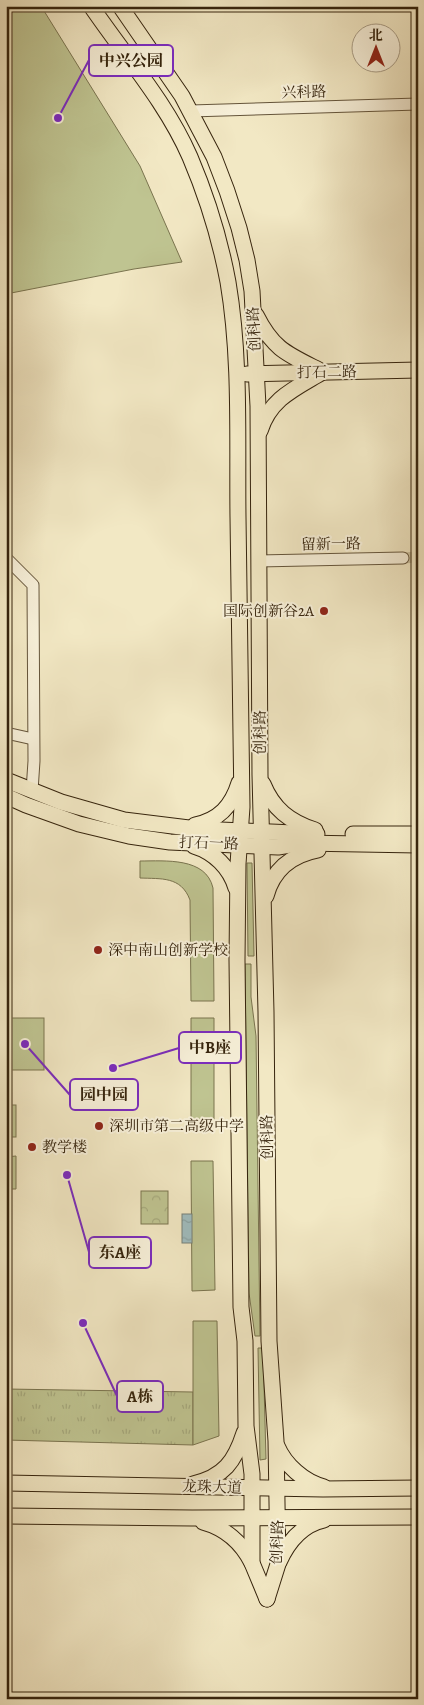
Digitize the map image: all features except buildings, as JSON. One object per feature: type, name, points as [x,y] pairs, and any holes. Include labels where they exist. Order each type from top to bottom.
[{"type":"main road","name":"创科路","points":[[91,6],[158,100],[183,143],[201,185],[214,224],[227,280],[233,326],[236,374],[242,772],[241,838],[237,892],[241,1307],[245,1341],[246,1426],[252,1474],[252,1563],[267,1599],[278,1564],[278,1518],[270,1341],[265,959],[260,775],[258,437],[253,310],[247,260],[233,209],[214,157],[191,111],[120,6]]},
{"type":"main road","points":[[253,310],[265,333],[278,348],[323,372]]},
{"type":"main road","name":"打石二路","points":[[236,374],[418,370]]},
{"type":"main road","points":[[258,437],[266,415],[276,402],[291,390],[323,372]]},
{"type":"main road","points":[[178,827],[201,824],[219,816],[233,799],[242,772]]},
{"type":"main road","points":[[260,775],[268,796],[283,813],[300,824],[328,834]]},
{"type":"main road","name":"打石一路","points":[[6,780],[61,802],[108,816],[241,838],[261,839],[328,834],[418,834]]},
{"type":"main road","name":"打石一路","points":[[6,796],[87,826],[129,836],[183,843],[241,838]]},
{"type":"main road","name":"打石一路","points":[[261,839],[278,847],[302,843],[418,846]]},
{"type":"main road","points":[[183,843],[202,849],[217,859],[232,877],[237,892]]},
{"type":"main road","points":[[263,905],[270,882],[283,866],[299,855],[318,850],[302,843]]},
{"type":"main road","points":[[237,960],[265,959]]},
{"type":"main road","points":[[245,1341],[270,1341]]},
{"type":"main road","points":[[178,1486],[208,1480],[226,1468],[237,1454],[246,1426]]},
{"type":"main road","points":[[276,1441],[282,1455],[294,1470],[313,1483],[333,1489]]},
{"type":"main road","name":"龙珠大道","points":[[6,1483],[277,1489],[418,1488]]},
{"type":"main road","name":"龙珠大道","points":[[6,1516],[192,1518],[418,1516]]},
{"type":"main road","points":[[278,1564],[288,1544],[300,1532],[320,1521],[335,1517]]},
{"type":"main road","points":[[192,1518],[215,1525],[226,1532],[241,1546],[252,1563]]},
{"type":"street","name":"兴科路","points":[[191,111],[418,104]]},
{"type":"street","points":[[6,558],[33,585],[32,791]]},
{"type":"street","name":"留新一路","points":[[258,560],[403,558]]},
{"type":"street","points":[[6,733],[33,739]]},
{"type":"green space","points":[[6,6],[41,6],[140,166],[182,262],[134,269],[6,294]]},
{"type":"green space","points":[[140,861],[183,863],[202,871],[209,878],[213,888],[214,1001],[191,1001],[190,900],[186,892],[170,880],[140,878]]},
{"type":"green space","points":[[247,863],[252,863],[254,956],[248,956]]},
{"type":"green space","points":[[245,964],[251,964],[251,997],[256,1036],[260,1336],[255,1336],[249,1293]]},
{"type":"green space","points":[[6,1018],[44,1018],[44,1070],[6,1070]]},
{"type":"green space","points":[[191,1018],[214,1018],[214,1120],[191,1119]]},
{"type":"green space","points":[[6,1105],[16,1105],[16,1137],[6,1137]]},
{"type":"green space","points":[[16,1156],[16,1189],[6,1189],[6,1157]]},
{"type":"green space","points":[[191,1161],[213,1161],[215,1290],[192,1291]]},
{"type":"green space","points":[[141,1191],[168,1191],[168,1224],[141,1224]]},
{"type":"green space","points":[[193,1321],[217,1321],[219,1436],[193,1445]]},
{"type":"green space","points":[[258,1348],[263,1348],[266,1459],[260,1460]]},
{"type":"green space","points":[[6,1389],[193,1392],[193,1445],[6,1440]]},
{"type":"water","points":[[182,1214],[192,1214],[192,1243],[182,1243]]},
{"type":"tunnel","points":[[403,558],[418,557]]},
{"type":"place","name":"中兴公园","points":[[58,118]]},
{"type":"place","name":"国际创新谷2A","points":[[324,611]]},
{"type":"place","name":"深中南山创新学校","points":[[98,950]]},
{"type":"place","name":"园中园","points":[[25,1044]]},
{"type":"place","name":"中B座","points":[[113,1068]]},
{"type":"place","name":"深圳市第二高级中学","points":[[99,1126]]},
{"type":"place","name":"教学楼","points":[[32,1147]]},
{"type":"place","name":"东A座","points":[[67,1175]]},
{"type":"place","name":"A栋","points":[[83,1323]]}]
